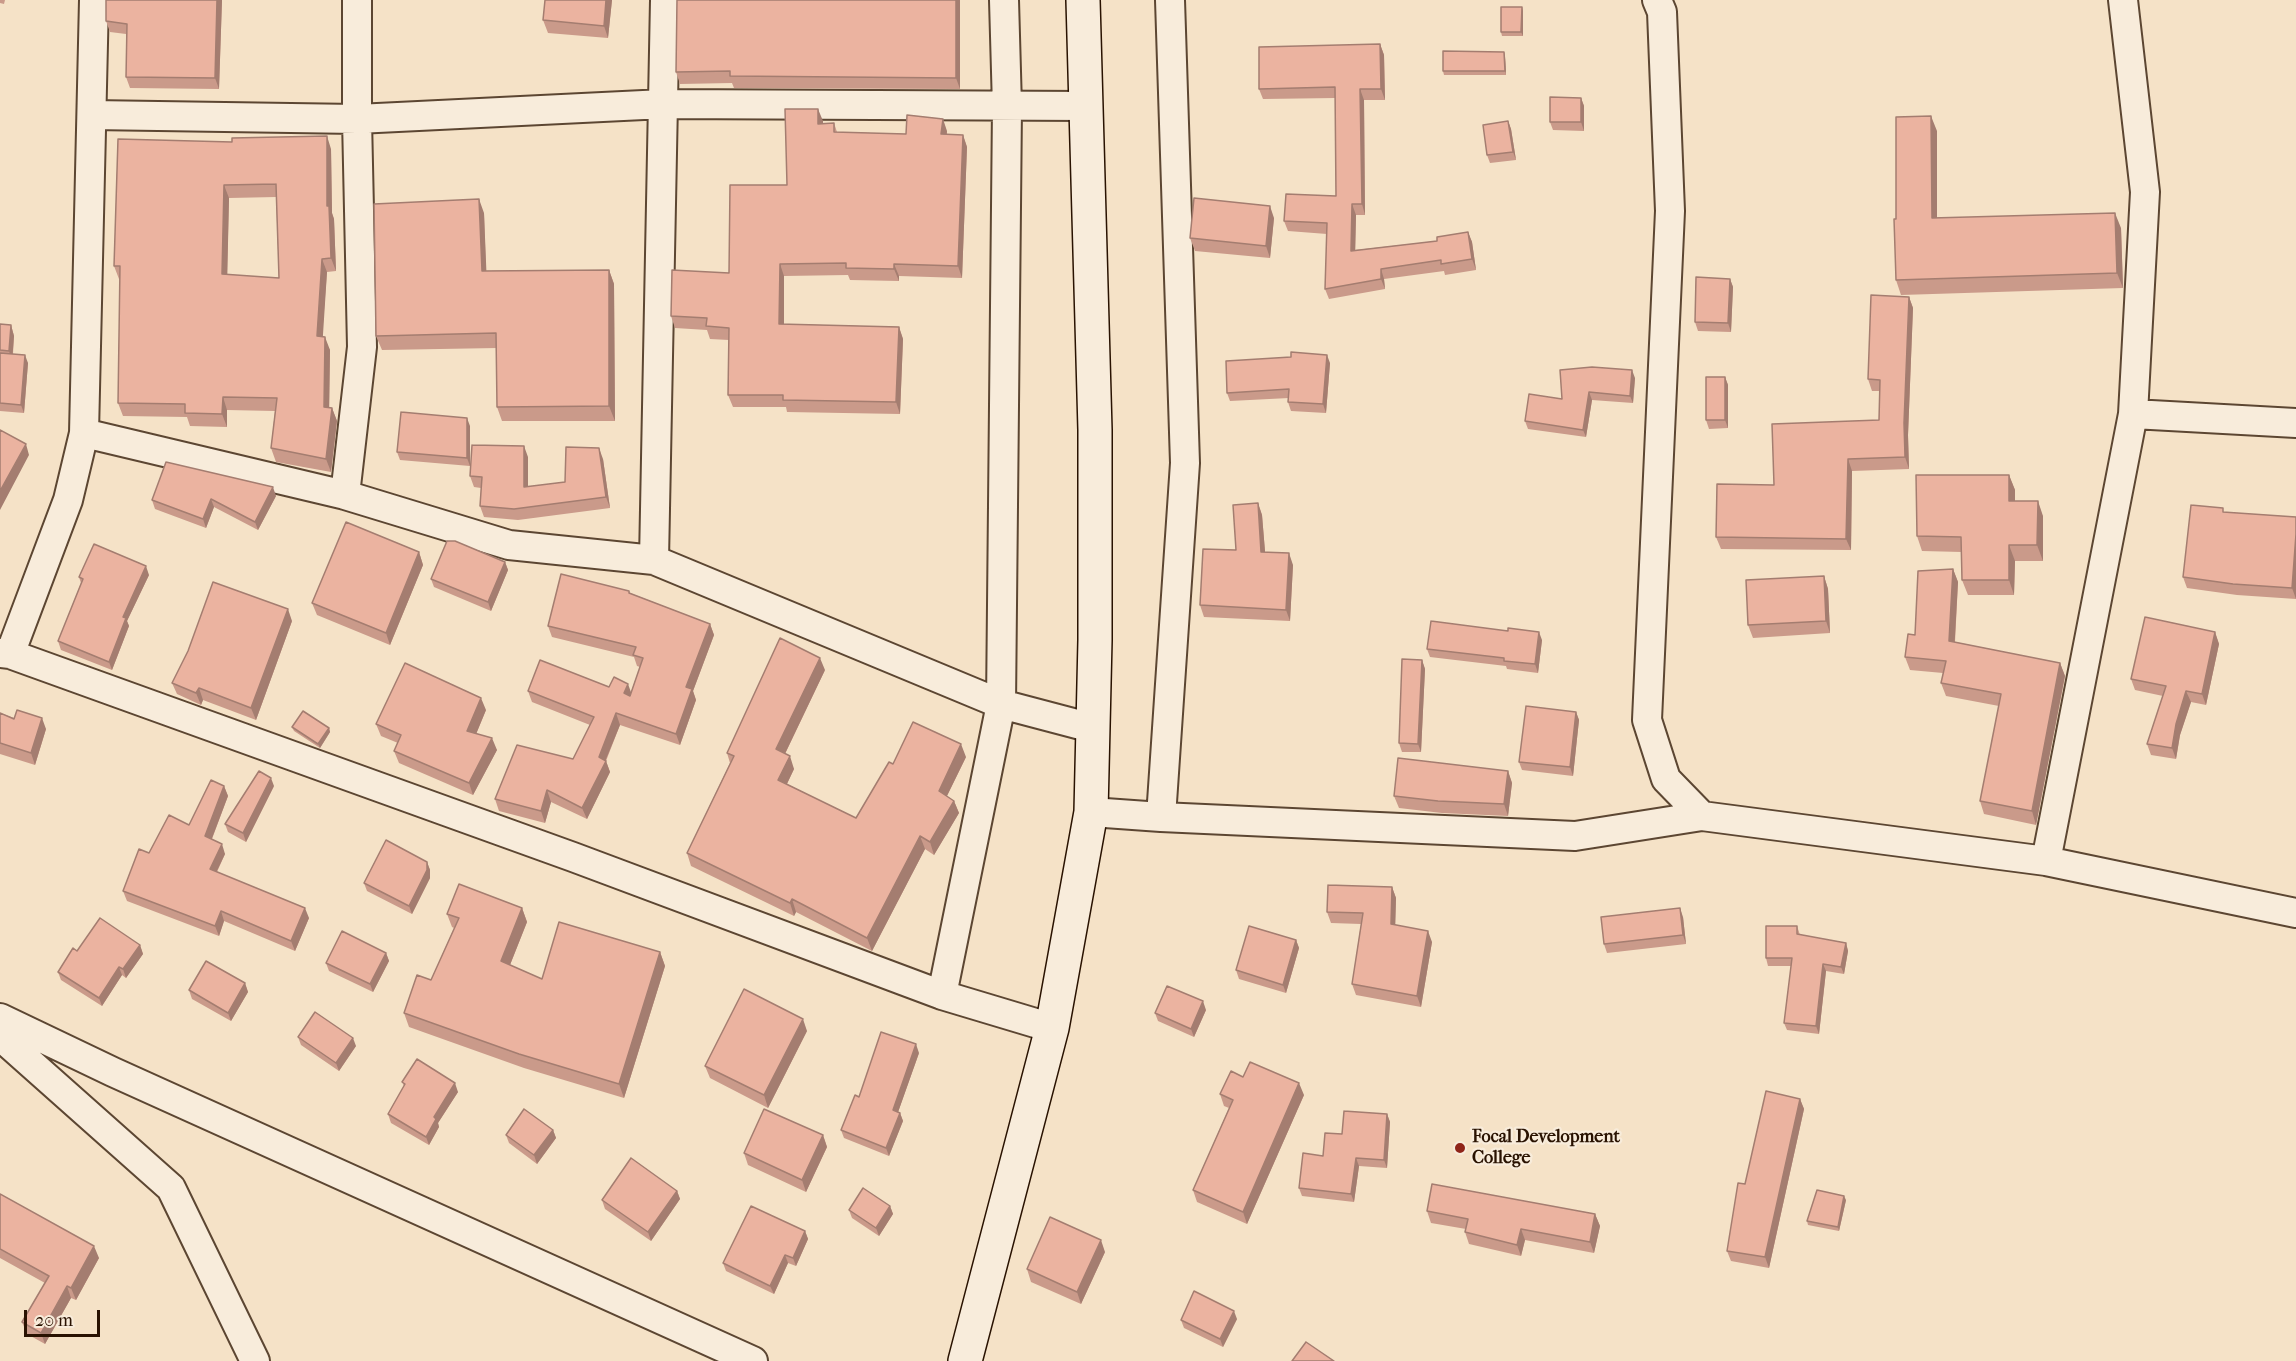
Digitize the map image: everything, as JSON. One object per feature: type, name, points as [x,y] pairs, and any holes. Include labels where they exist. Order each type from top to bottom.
[{"type":"main road","points":[[965,1361],[1052,1028],[1091,812],[1095,640],[1095,430],[1083,0]]},
{"type":"street","points":[[94,0],[84,433],[68,500],[5,654],[573,857],[942,994],[1052,1028]]},
{"type":"street","points":[[345,495],[362,347],[357,0]]},
{"type":"street","points":[[654,560],[665,0]]},
{"type":"street","points":[[942,994],[1001,704],[1007,107],[1004,0]]},
{"type":"street","points":[[1161,818],[1185,463],[1170,0]]},
{"type":"street","points":[[1657,0],[1662,12],[1670,211],[1647,720],[1666,779],[1702,816]]},
{"type":"street","points":[[2046,861],[2133,414],[2145,192],[2122,0]]},
{"type":"street","points":[[92,115],[357,119],[664,104],[1087,106]]},
{"type":"street","points":[[2133,414],[2296,423]]},
{"type":"street","points":[[84,433],[345,495],[509,545],[654,560],[1001,704],[1092,728]]},
{"type":"street","points":[[1091,812],[1161,818],[1575,836],[1702,816],[2046,861],[2296,913]]},
{"type":"street","points":[[0,1018],[113,1072],[753,1361]]},
{"type":"street","points":[[0,1036],[171,1188],[255,1361]]},
{"type":"building","points":[[106,0],[217,0],[215,78],[126,77],[127,24],[106,21]]},
{"type":"building","points":[[545,0],[606,0],[604,26],[543,20]]},
{"type":"building","points":[[677,0],[956,0],[956,78],[730,76],[730,71],[676,72]]},
{"type":"building","points":[[1501,7],[1522,7],[1521,32],[1501,32]]},
{"type":"building","points":[[1380,44],[1381,89],[1360,89],[1362,204],[1352,204],[1351,251],[1437,241],[1437,237],[1468,232],[1472,259],[1441,264],[1441,260],[1381,269],[1381,279],[1325,289],[1327,223],[1284,221],[1286,194],[1336,196],[1335,87],[1259,89],[1259,47]]},
{"type":"building","points":[[1443,51],[1504,52],[1505,71],[1443,71]]},
{"type":"building","points":[[1550,97],[1581,98],[1581,122],[1550,122]]},
{"type":"building","points":[[785,109],[818,109],[818,124],[834,123],[834,132],[906,134],[907,115],[943,119],[941,134],[963,135],[958,266],[894,264],[894,269],[846,268],[846,263],[780,264],[779,324],[899,327],[896,402],[783,400],[783,395],[728,395],[729,328],[706,326],[707,318],[671,316],[672,270],[729,273],[730,185],[787,185]]},
{"type":"building","points":[[1931,116],[1932,218],[2115,213],[2117,273],[1896,280],[1894,219],[1896,219],[1896,117]]},
{"type":"building","points":[[1508,121],[1513,152],[1487,155],[1483,125]]},
{"type":"building","points":[[327,136],[327,206],[329,206],[331,258],[322,259],[317,336],[325,337],[324,407],[332,408],[326,459],[271,448],[277,398],[223,397],[222,414],[185,413],[185,404],[118,403],[120,266],[114,266],[118,139],[232,142],[232,138]],"holes":[[[276,184],[279,278],[222,274],[224,185]]]},
{"type":"building","points":[[1194,198],[1270,206],[1266,246],[1190,238]]},
{"type":"building","points":[[479,199],[482,271],[609,270],[609,406],[497,407],[496,333],[376,336],[374,204]]},
{"type":"building","points":[[1696,277],[1730,279],[1728,323],[1695,322]]},
{"type":"building","points":[[1871,295],[1909,297],[1904,423],[1905,457],[1848,459],[1846,539],[1716,537],[1717,484],[1774,485],[1772,424],[1879,420],[1880,380],[1868,379]]},
{"type":"building","points":[[0,324],[11,325],[9,351],[0,350]]},
{"type":"building","points":[[1291,352],[1327,355],[1323,404],[1288,402],[1289,389],[1227,393],[1226,361],[1291,357]]},
{"type":"building","points":[[0,353],[25,355],[21,405],[0,403]]},
{"type":"building","points":[[1592,367],[1632,370],[1630,396],[1589,392],[1583,430],[1525,421],[1529,394],[1562,399],[1560,370]]},
{"type":"building","points":[[1706,377],[1725,377],[1725,420],[1706,420]]},
{"type":"building","points":[[401,412],[467,418],[467,458],[397,452]]},
{"type":"building","points":[[0,430],[26,444],[0,491]]},
{"type":"building","points":[[472,445],[524,446],[524,487],[565,482],[566,447],[599,448],[606,497],[514,509],[480,506],[482,477],[470,476]]},
{"type":"building","points":[[166,462],[273,487],[255,522],[211,499],[203,519],[152,500]]},
{"type":"building","points":[[1916,475],[2009,475],[2009,501],[2038,501],[2037,545],[2009,545],[2009,580],[1962,580],[1961,537],[1917,536]]},
{"type":"building","points":[[1258,503],[1261,552],[1289,553],[1286,610],[1200,605],[1203,549],[1236,550],[1233,505]]},
{"type":"building","points":[[2191,505],[2223,508],[2223,512],[2296,517],[2292,588],[2233,584],[2183,577]]},
{"type":"building","points":[[346,522],[419,552],[386,633],[312,603]]},
{"type":"building","points":[[447,541],[455,541],[505,562],[488,602],[431,579]]},
{"type":"building","points":[[94,544],[146,566],[123,617],[126,618],[109,662],[58,641],[83,579],[79,577]]},
{"type":"building","points":[[1953,569],[1949,641],[2060,663],[2032,811],[1980,801],[2001,694],[1941,683],[1946,661],[1905,657],[1908,634],[1915,635],[1918,571]]},
{"type":"building","points":[[561,574],[629,591],[629,593],[710,624],[686,687],[692,689],[676,734],[616,713],[599,757],[606,761],[582,808],[547,790],[541,811],[495,799],[517,745],[573,759],[594,717],[528,691],[540,660],[609,687],[614,677],[628,684],[624,693],[630,696],[643,658],[633,655],[636,647],[548,626]]},
{"type":"building","points":[[1824,576],[1826,621],[1748,625],[1746,580]]},
{"type":"building","points":[[213,582],[288,609],[251,708],[199,688],[196,693],[172,683],[188,651]]},
{"type":"building","points":[[2145,617],[2215,632],[2202,694],[2186,691],[2176,724],[2172,748],[2147,744],[2166,686],[2131,679]]},
{"type":"building","points":[[1431,621],[1508,631],[1508,628],[1539,632],[1535,664],[1427,649]]},
{"type":"building","points":[[780,638],[820,658],[776,749],[790,756],[778,780],[856,818],[889,762],[893,764],[913,722],[961,744],[939,791],[954,801],[930,842],[920,836],[867,938],[792,899],[790,903],[687,853],[734,756],[727,753]]},
{"type":"building","points":[[1402,659],[1422,660],[1418,744],[1399,743]]},
{"type":"building","points":[[405,663],[481,698],[467,731],[492,738],[469,783],[394,751],[401,735],[376,724]]},
{"type":"building","points":[[1526,706],[1576,712],[1570,767],[1519,762]]},
{"type":"building","points":[[17,710],[42,718],[31,753],[0,743],[0,713],[14,719]]},
{"type":"building","points":[[303,711],[329,728],[318,744],[292,727]]},
{"type":"building","points":[[1398,758],[1508,771],[1504,804],[1394,796]]},
{"type":"building","points":[[259,771],[271,778],[243,833],[225,824]]},
{"type":"building","points":[[211,780],[224,786],[205,836],[222,844],[210,869],[305,908],[291,941],[221,911],[215,926],[123,891],[139,849],[149,853],[169,815],[189,825]]},
{"type":"building","points":[[386,840],[427,862],[427,870],[409,906],[364,883]]},
{"type":"building","points":[[459,884],[522,908],[501,961],[542,979],[559,922],[660,952],[619,1084],[519,1054],[404,1013],[417,975],[431,980],[459,918],[447,914]]},
{"type":"building","points":[[1328,885],[1392,887],[1391,924],[1428,931],[1417,996],[1352,984],[1363,913],[1327,912]]},
{"type":"building","points":[[1680,908],[1683,935],[1604,944],[1601,917]]},
{"type":"building","points":[[100,918],[140,945],[123,969],[119,967],[99,998],[58,972],[73,948],[77,951]]},
{"type":"building","points":[[1249,926],[1296,940],[1283,985],[1236,970]]},
{"type":"building","points":[[1766,926],[1797,926],[1797,934],[1846,943],[1841,967],[1823,964],[1816,1026],[1784,1023],[1792,958],[1766,958]]},
{"type":"building","points":[[342,931],[386,953],[370,984],[326,963]]},
{"type":"building","points":[[206,961],[245,983],[228,1013],[189,990]]},
{"type":"building","points":[[1167,986],[1203,1001],[1191,1029],[1155,1013]]},
{"type":"building","points":[[744,989],[803,1019],[764,1095],[705,1066]]},
{"type":"building","points":[[315,1012],[353,1038],[336,1063],[298,1037]]},
{"type":"building","points":[[881,1032],[916,1044],[893,1110],[900,1113],[886,1148],[841,1130],[855,1095],[859,1097]]},
{"type":"building","points":[[417,1059],[455,1083],[434,1117],[436,1119],[426,1137],[388,1114],[405,1084],[402,1082]]},
{"type":"building","points":[[1250,1062],[1299,1083],[1243,1212],[1193,1190],[1233,1100],[1220,1094],[1231,1071],[1243,1077]]},
{"type":"building","points":[[1766,1091],[1800,1099],[1765,1257],[1727,1251],[1738,1183],[1745,1184]]},
{"type":"building","points":[[524,1109],[553,1130],[534,1155],[506,1135]]},
{"type":"building","points":[[764,1109],[823,1135],[802,1180],[744,1153]]},
{"type":"building","points":[[1344,1111],[1387,1114],[1384,1160],[1356,1158],[1351,1194],[1299,1188],[1303,1153],[1323,1156],[1325,1133],[1342,1134]]},
{"type":"building","points":[[631,1158],[677,1191],[648,1232],[602,1200]]},
{"type":"building","points":[[1432,1184],[1595,1214],[1590,1242],[1521,1229],[1517,1245],[1465,1232],[1468,1219],[1427,1211]]},
{"type":"building","points":[[863,1188],[890,1206],[876,1228],[849,1210]]},
{"type":"building","points":[[1817,1190],[1844,1196],[1838,1227],[1807,1221]]},
{"type":"building","points":[[0,1194],[94,1246],[71,1288],[67,1286],[41,1333],[22,1322],[49,1276],[0,1249]]},
{"type":"building","points":[[751,1206],[805,1231],[793,1258],[785,1255],[770,1286],[723,1263]]},
{"type":"building","points":[[1050,1217],[1101,1240],[1077,1292],[1027,1269]]},
{"type":"building","points":[[1194,1291],[1234,1311],[1220,1339],[1181,1320]]},
{"type":"building","points":[[1306,1342],[1334,1361],[1292,1361]]},
{"type":"place","name":"Focal Development College","points":[[1460,1148]]}]
